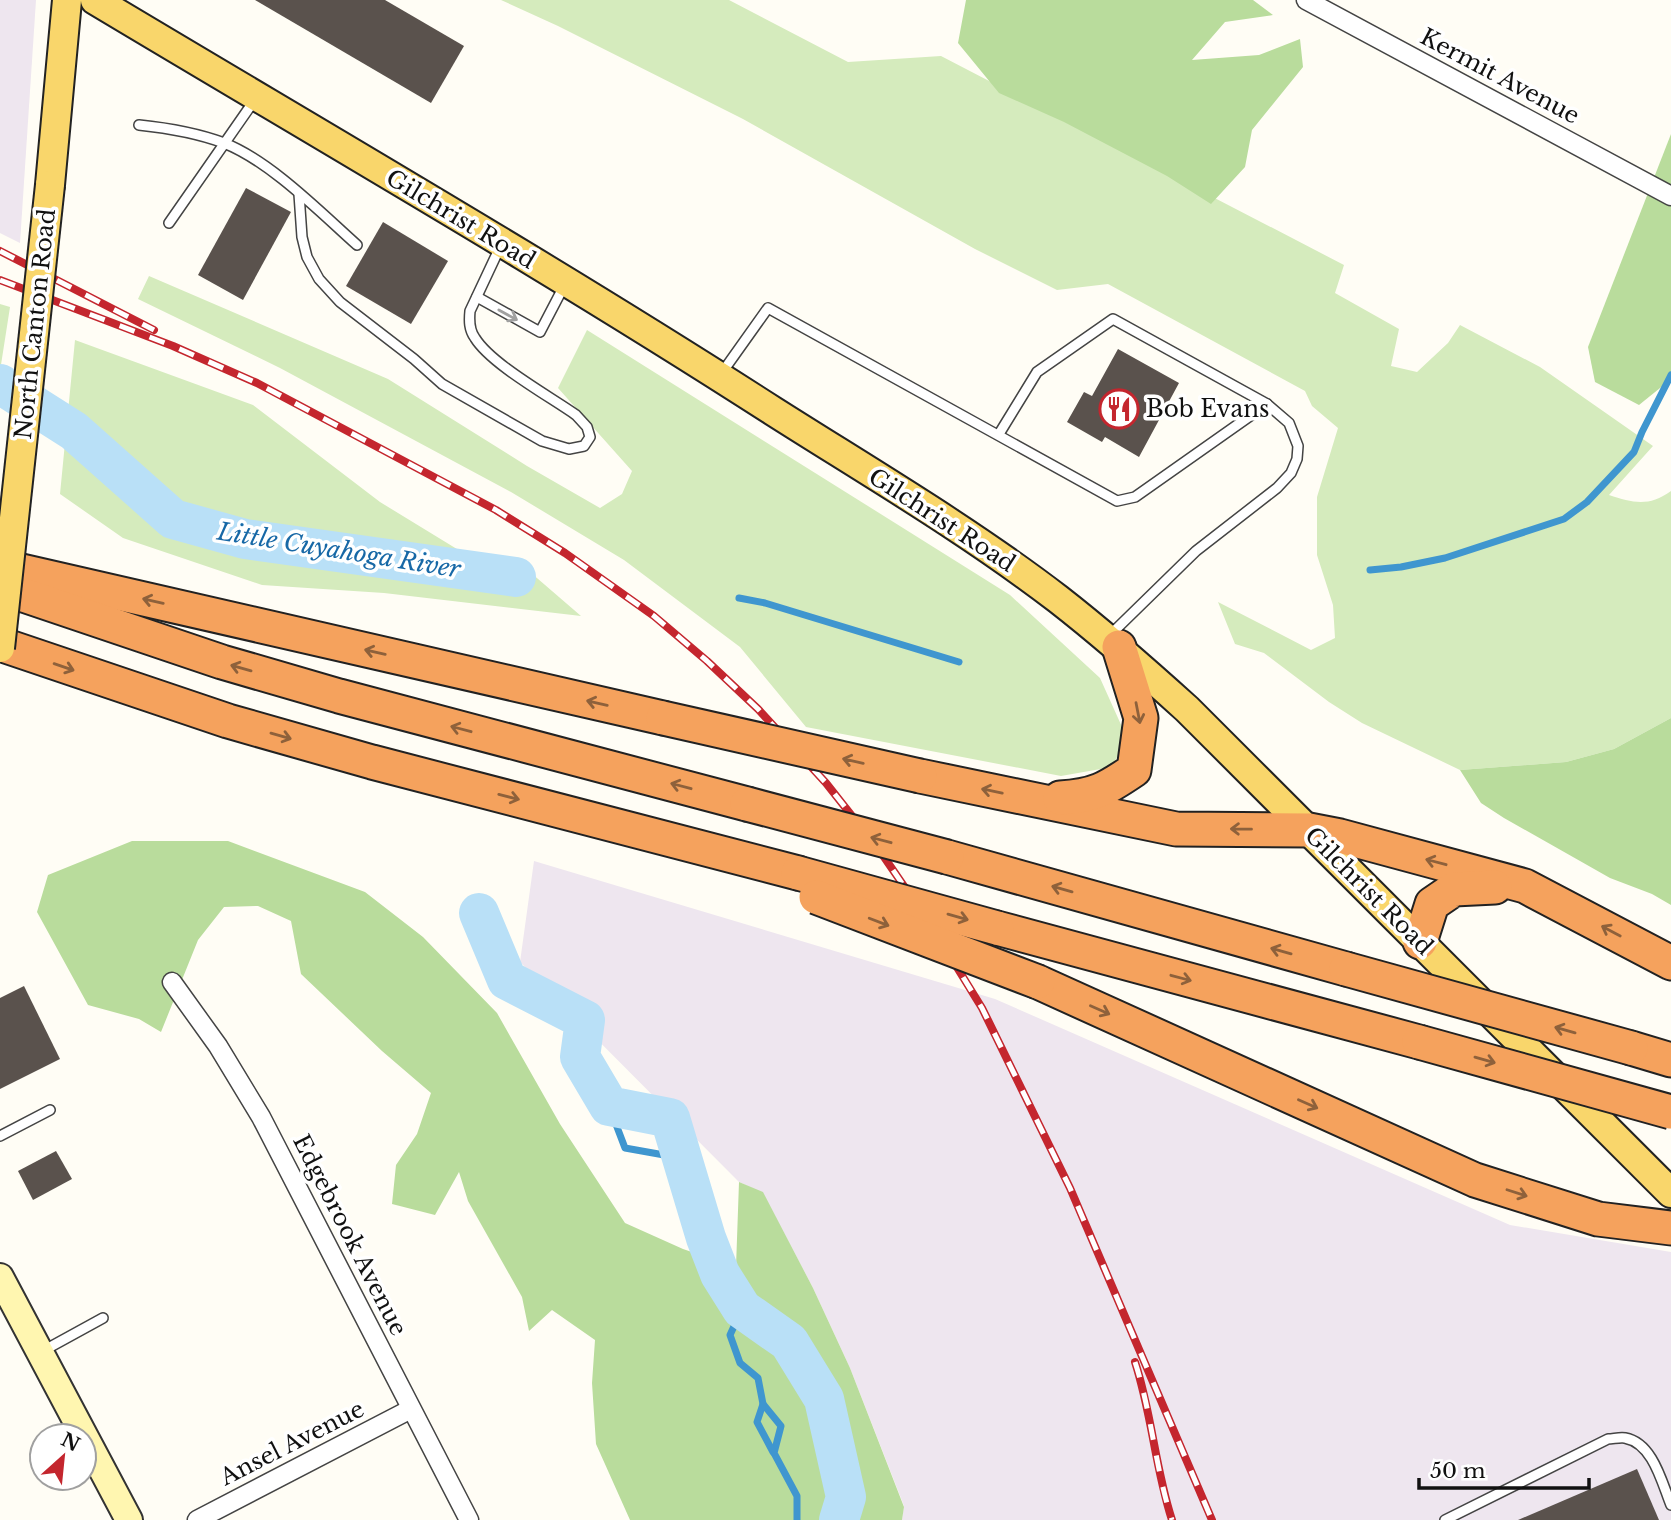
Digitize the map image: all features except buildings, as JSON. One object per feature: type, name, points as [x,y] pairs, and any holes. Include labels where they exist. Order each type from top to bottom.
[{"type":"highway","points":[[0,566],[920,776],[1177,829],[1309,830],[1340,836],[1525,886],[1671,963]]},
{"type":"highway","points":[[0,587],[222,662],[339,696],[947,857],[1671,1060]]},
{"type":"highway","points":[[1035,800],[1101,792],[1135,770],[1140,718],[1113,643]]},
{"type":"highway","points":[[0,646],[241,725],[680,842],[807,885],[1038,982],[1475,1180],[1598,1219],[1671,1228]]},
{"type":"highway","points":[[807,885],[997,928],[1671,1112]]},
{"type":"highway","points":[[1420,942],[1432,904],[1454,889],[1525,886]]},
{"type":"main road","name":"North Canton Road","points":[[0,646],[50,185],[66,0]]},
{"type":"main road","name":"Gilchrist Road","points":[[95,0],[566,282],[993,552],[1113,643],[1187,709],[1671,1193]]},
{"type":"street","name":"Kermit Avenue","points":[[1306,0],[1671,196]]},
{"type":"street","name":"Edgebrook Avenue","points":[[172,982],[218,1046],[261,1117],[469,1520]]},
{"type":"street","points":[[0,1277],[129,1520]]},
{"type":"street","name":"Ansel Avenue","points":[[197,1520],[411,1409]]},
{"type":"lane","points":[[169,223],[257,97]]},
{"type":"lane","points":[[139,125],[167,127],[225,144],[252,158],[299,194],[357,245]]},
{"type":"lane","points":[[299,194],[302,237],[307,257],[318,279],[340,302],[442,384],[542,441],[569,449],[584,446],[590,437],[587,427],[576,415],[489,355],[473,336],[469,323],[470,311],[502,243]]},
{"type":"lane","points":[[477,297],[540,332],[566,282]]},
{"type":"lane","points":[[720,377],[768,308],[1117,501],[1135,497],[1267,404]]},
{"type":"lane","points":[[999,434],[1037,372],[1114,319],[1267,404],[1289,423],[1298,446],[1297,459],[1291,473],[1277,488],[1196,551],[1113,643]]},
{"type":"lane","points":[[0,1136],[50,1110]]},
{"type":"lane","points":[[40,1353],[103,1318]]},
{"type":"lane","points":[[1445,1520],[1608,1440],[1624,1438],[1650,1455],[1671,1505]]},
{"type":"shaded area","points":[[0,0],[36,0],[20,243],[0,233]]},
{"type":"shaded area","points":[[534,861],[995,999],[1510,1225],[1671,1252],[1671,1520],[902,1520],[904,1506],[850,1368],[813,1288],[763,1193],[739,1182],[520,962]]},
{"type":"green space","points":[[501,0],[729,0],[848,62],[941,56],[1344,265],[1335,293],[1399,329],[1391,366],[1417,372],[1448,343],[1460,325],[1540,367],[1653,446],[1609,495],[1641,502],[1655,500],[1671,491],[1671,718],[1614,749],[1566,762],[1460,770],[1362,723],[1264,653],[1235,644],[1218,602],[1311,650],[1335,638],[1333,605],[1317,555],[1317,497],[1338,428],[1312,406],[1305,391],[1108,284],[1057,290],[975,249],[743,119]]},
{"type":"green space","points":[[966,0],[1253,0],[1273,15],[1225,22],[1192,60],[1259,55],[1300,39],[1303,67],[1252,130],[1245,167],[1211,204],[1167,176],[1064,122],[999,93],[958,43]]},
{"type":"green space","points":[[1671,134],[1671,375],[1665,384],[1639,405],[1595,382],[1588,347]]},
{"type":"green space","points":[[149,276],[388,379],[600,508],[622,494],[632,471],[558,388],[587,330],[1010,595],[1100,678],[1127,738],[1112,767],[1061,776],[806,727],[740,647],[624,560],[511,492],[280,368],[138,299]]},
{"type":"green space","points":[[0,304],[10,307],[0,371]]},
{"type":"green space","points":[[75,340],[253,405],[380,502],[470,557],[523,566],[581,616],[384,593],[262,585],[123,538],[60,494]]},
{"type":"green space","points":[[1671,718],[1671,905],[1652,894],[1610,878],[1504,818],[1481,803],[1460,770],[1566,762],[1614,749]]},
{"type":"green space","points":[[132,841],[228,841],[365,892],[423,937],[497,1013],[560,1124],[625,1223],[683,1249],[736,1267],[739,1182],[763,1192],[813,1288],[850,1368],[904,1507],[902,1520],[630,1520],[596,1444],[592,1383],[595,1340],[552,1310],[529,1331],[522,1297],[468,1201],[459,1172],[435,1215],[392,1204],[396,1165],[417,1134],[431,1093],[382,1051],[301,974],[291,921],[258,906],[224,907],[198,940],[161,1032],[139,1019],[88,1005],[37,912],[48,875]]},
{"type":"waterway","points":[[1370,570],[1445,558],[1564,519],[1587,502],[1634,452],[1671,375]]},
{"type":"waterway","name":"Little Cuyahoga River","points":[[0,384],[74,431],[173,519],[245,539],[516,577]]},
{"type":"waterway","name":"Little Cuyahoga River","points":[[509,576],[516,577]]},
{"type":"waterway","name":"Little Cuyahoga River","points":[[739,598],[765,603],[959,662]]},
{"type":"waterway","name":"Little Cuyahoga River","points":[[479,913],[507,980],[585,1020],[580,1057],[609,1106],[670,1118],[706,1238],[720,1274],[742,1309],[789,1342],[824,1399],[846,1497],[839,1520]]},
{"type":"waterway","name":"Little Cuyahoga River","points":[[609,1106],[625,1148],[681,1158]]},
{"type":"waterway","name":"Little Cuyahoga River","points":[[742,1309],[730,1335],[740,1363],[758,1378],[763,1404],[781,1426],[774,1453],[797,1496],[797,1520]]},
{"type":"waterway","name":"Little Cuyahoga River","points":[[763,1404],[757,1422],[773,1452]]},
{"type":"railway","points":[[0,251],[154,330]]},
{"type":"railway","points":[[0,280],[173,346],[257,383],[496,510],[565,553],[654,616],[758,709],[826,783],[882,854],[934,930],[982,1008],[1070,1188],[1212,1520]]},
{"type":"railway","points":[[1135,1362],[1172,1520]]},
{"type":"place","name":"Bob Evans","points":[[1119,409]]}]
